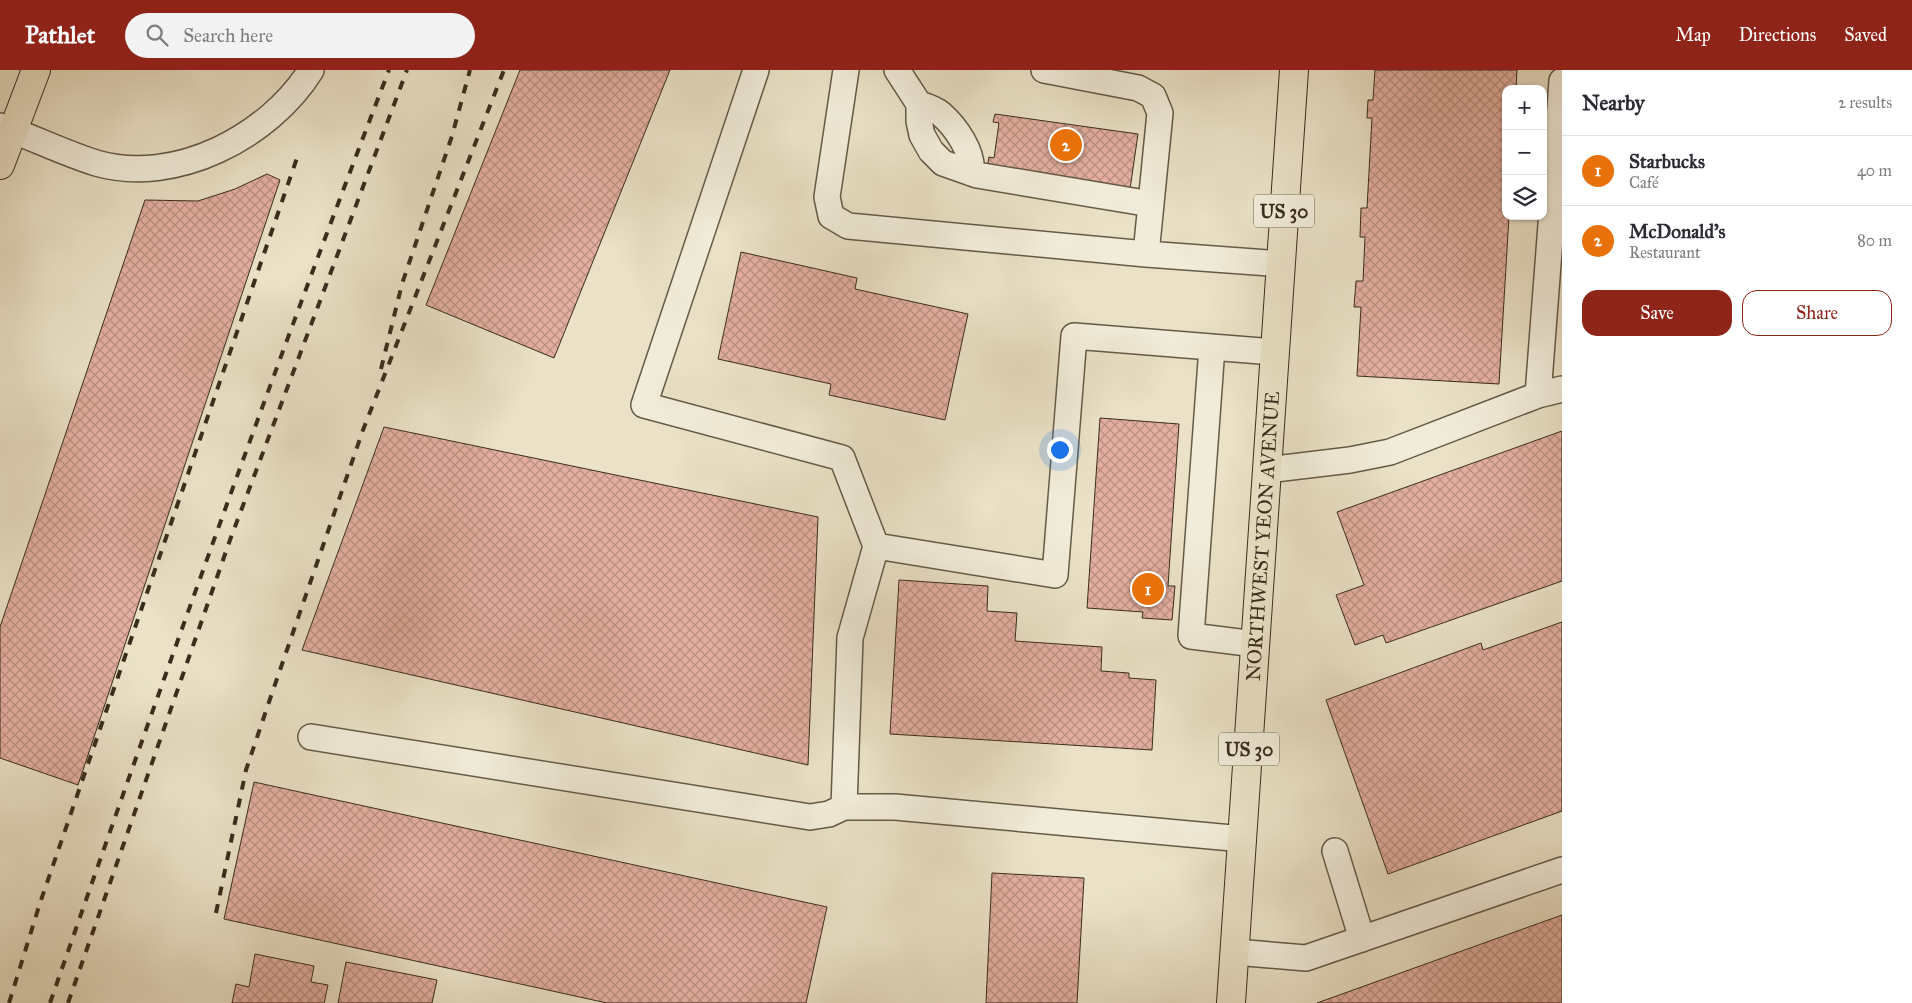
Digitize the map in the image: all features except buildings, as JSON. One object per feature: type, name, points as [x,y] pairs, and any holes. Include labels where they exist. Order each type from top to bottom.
[{"type":"main road","points":[[0,165],[6,128],[36,70]]},
{"type":"main road","name":"NORTHWEST YEON AVENUE","points":[[1231,1003],[1294,70]]},
{"type":"street","points":[[6,128],[98,163],[142,169],[164,167],[192,160],[234,141],[268,117],[291,96],[311,70]]},
{"type":"street","points":[[756,70],[644,405],[842,458],[876,546],[850,638],[844,807]]},
{"type":"street","points":[[846,70],[827,197],[831,216],[848,226],[1146,254],[1281,264]]},
{"type":"street","points":[[897,70],[919,104],[918,121],[922,135],[931,151],[943,163],[971,173],[1151,204]]},
{"type":"street","points":[[1044,70],[1138,88],[1153,96],[1160,113],[1146,254]]},
{"type":"street","points":[[1538,395],[1562,81]]},
{"type":"street","points":[[876,546],[1055,576],[1074,336],[1274,352]]},
{"type":"street","points":[[1212,347],[1191,636],[1255,644]]},
{"type":"street","points":[[1267,470],[1350,460],[1390,452],[1538,395],[1562,389]]},
{"type":"street","points":[[311,737],[810,817],[829,814],[844,807],[895,807],[1243,839]]},
{"type":"street","points":[[1336,851],[1362,939]]},
{"type":"street","points":[[1235,952],[1306,958],[1562,870]]},
{"type":"railway","points":[[50,1003],[216,535],[301,302],[389,70]]},
{"type":"railway","points":[[68,1003],[230,540],[407,70]]},
{"type":"railway","points":[[381,369],[402,284],[452,136],[470,70]]},
{"type":"railway","points":[[216,913],[246,770],[270,699],[363,430],[504,70]]},
{"type":"railway","points":[[9,1003],[40,903],[297,158]]},
{"type":"place","name":"McDonald's","points":[[1066,145]]},
{"type":"place","name":"Starbucks","points":[[1148,589]]}]
